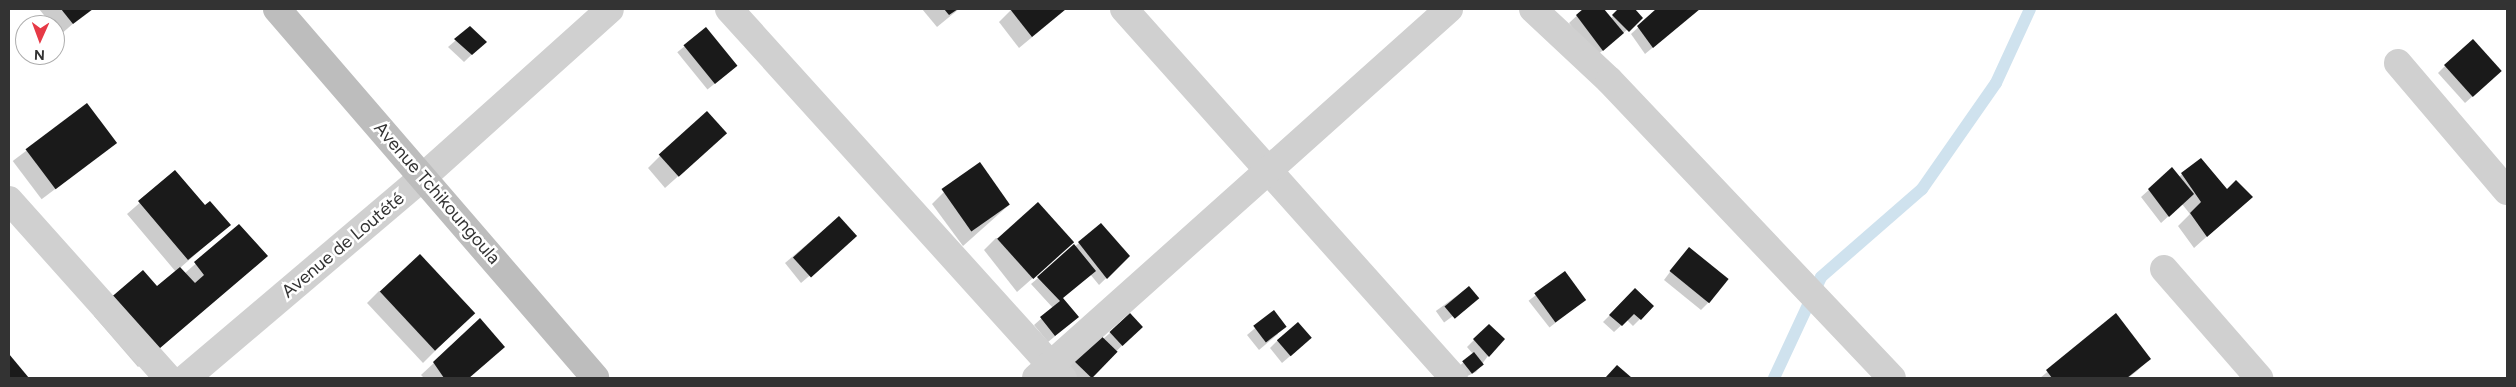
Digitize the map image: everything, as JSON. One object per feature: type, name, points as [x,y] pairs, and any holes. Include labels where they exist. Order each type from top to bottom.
[{"type":"street","name":"Avenue Tchikoungoula","points":[[277,9],[595,378]]},
{"type":"street","name":"Avenue de Loutété","points":[[186,378],[423,177],[610,9]]},
{"type":"street","points":[[729,9],[1050,374],[1267,168],[1448,9]]},
{"type":"street","points":[[1124,9],[1454,378]]},
{"type":"street","points":[[1533,9],[1610,80],[1892,378]]},
{"type":"street","points":[[2398,63],[2507,191]]},
{"type":"street","points":[[9,200],[168,378]]},
{"type":"street","points":[[2164,269],[2259,378]]},
{"type":"building","points":[[61,9],[93,9],[73,24]]},
{"type":"building","points":[[944,9],[958,9],[949,15]]},
{"type":"building","points":[[1010,9],[1066,9],[1032,37]]},
{"type":"building","points":[[1583,9],[1604,9],[1624,33],[1603,51],[1576,15]]},
{"type":"building","points":[[1618,9],[1635,9],[1643,18],[1629,32],[1612,15]]},
{"type":"building","points":[[1656,9],[1700,9],[1653,48],[1637,26]]},
{"type":"building","points":[[470,26],[487,42],[472,55],[454,39]]},
{"type":"building","points":[[706,27],[737,66],[715,84],[683,45]]},
{"type":"building","points":[[2473,39],[2502,71],[2473,97],[2444,65]]},
{"type":"building","points":[[87,103],[117,143],[56,189],[26,149]]},
{"type":"building","points":[[707,111],[727,133],[679,177],[659,154]]},
{"type":"building","points":[[2201,158],[2227,189],[2236,180],[2253,197],[2207,237],[2190,213],[2201,202],[2181,173]]},
{"type":"building","points":[[980,162],[1010,205],[971,232],[941,189]]},
{"type":"building","points":[[2172,167],[2194,194],[2169,217],[2148,189]]},
{"type":"building","points":[[175,170],[205,205],[210,201],[231,225],[188,260],[138,201]]},
{"type":"building","points":[[1038,202],[1074,242],[1033,279],[997,239]]},
{"type":"building","points":[[839,216],[857,236],[811,278],[793,257]]},
{"type":"building","points":[[1101,223],[1130,256],[1107,279],[1078,242]]},
{"type":"building","points":[[239,224],[268,256],[153,354],[108,300],[143,270],[157,286],[180,267],[195,283],[204,275],[194,262]]},
{"type":"building","points":[[1074,244],[1096,271],[1063,298],[1079,317],[1055,336],[1040,317],[1060,301],[1037,277]]},
{"type":"building","points":[[1689,247],[1729,279],[1709,303],[1669,271]]},
{"type":"building","points":[[420,254],[475,313],[435,351],[380,292]]},
{"type":"building","points":[[1565,271],[1586,300],[1555,322],[1534,293]]},
{"type":"building","points":[[1469,286],[1479,298],[1455,319],[1444,307]]},
{"type":"building","points":[[1635,288],[1654,306],[1641,320],[1634,314],[1622,326],[1609,315]]},
{"type":"building","points":[[1274,310],[1287,327],[1266,342],[1253,326]]},
{"type":"building","points":[[1130,313],[1143,327],[1122,346],[1110,332]]},
{"type":"building","points":[[2116,313],[2151,359],[2127,378],[2052,378],[2046,370]]},
{"type":"building","points":[[480,318],[505,347],[469,378],[444,378],[433,362]]},
{"type":"building","points":[[1298,322],[1312,338],[1291,356],[1277,340]]},
{"type":"building","points":[[1489,324],[1505,339],[1489,357],[1473,339]]},
{"type":"building","points":[[1091,326],[1118,352],[1092,378],[1065,353]]},
{"type":"building","points":[[1474,352],[1484,365],[1472,374],[1462,361]]},
{"type":"building","points":[[9,354],[29,378],[9,378]]},
{"type":"building","points":[[1617,365],[1632,378],[1605,378]]},
{"type":"waterway","points":[[1774,378],[1821,277],[1922,189],[1996,83],[2030,9]]}]
